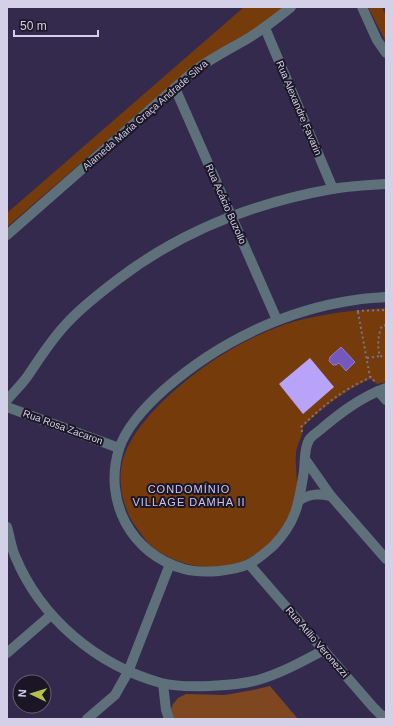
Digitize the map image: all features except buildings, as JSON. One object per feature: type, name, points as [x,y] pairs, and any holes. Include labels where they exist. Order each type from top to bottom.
[{"type":"street","name":"Alameda Maria Graça Andrade Silva","points":[[7,234],[209,60],[265,28],[291,7]]},
{"type":"street","points":[[362,7],[377,40],[386,53]]},
{"type":"street","name":"Rua Alexandre Favarin","points":[[265,28],[333,189]]},
{"type":"street","name":"Rua Acácio Buzollo","points":[[175,88],[277,320]]},
{"type":"street","points":[[7,400],[26,378],[46,348],[69,321],[98,294],[130,270],[167,246],[201,228],[264,204],[333,189],[386,184]]},
{"type":"street","points":[[386,298],[355,300],[317,307],[277,320],[249,332],[188,369],[155,397],[146,407],[134,422],[119,448],[115,467],[114,489],[120,513],[131,532],[147,550],[170,564],[186,570],[205,572],[227,570],[249,564],[264,554],[282,536],[295,516],[300,500],[309,439],[345,409],[380,387],[386,400]]},
{"type":"street","name":"Rua Rosa Zacaron","points":[[7,407],[119,448]]},
{"type":"street","points":[[305,459],[331,496],[386,559]]},
{"type":"street","points":[[300,500],[314,494],[331,496]]},
{"type":"street","points":[[7,527],[15,556],[31,587],[51,615],[74,638],[101,657],[128,672],[163,684],[220,686],[257,680],[289,669],[324,650]]},
{"type":"street","points":[[87,719],[115,695],[128,672],[170,564]]},
{"type":"street","name":"Rua Atílio Veronezzi","points":[[249,564],[381,716],[386,717]]},
{"type":"street","points":[[7,653],[51,615]]},
{"type":"street","points":[[163,684],[166,710],[169,719]]},
{"type":"path","points":[[350,312],[386,310]]},
{"type":"path","points":[[358,311],[370,377],[380,387]]},
{"type":"path","points":[[380,356],[380,331],[382,326],[386,325]]},
{"type":"path","points":[[367,358],[380,356],[386,357]]},
{"type":"path","points":[[302,435],[302,427],[322,406],[342,392],[370,377]]},
{"type":"shaded area","points":[[244,7],[284,7],[262,26],[155,99],[7,227],[7,213]]},
{"type":"shaded area","points":[[368,7],[382,7],[386,16],[386,42]]},
{"type":"shaded area","points":[[386,308],[386,382],[377,384],[370,379],[360,384],[334,400],[303,427],[296,453],[297,483],[293,504],[281,529],[265,547],[245,560],[233,564],[207,567],[181,562],[158,551],[148,543],[132,521],[123,500],[120,478],[122,463],[131,441],[146,419],[164,400],[208,364],[236,346],[266,332],[296,321],[318,316]]},
{"type":"shaded area","points":[[341,347],[355,362],[346,371],[339,363],[333,365],[329,361],[330,357]]},
{"type":"shaded area","points":[[270,686],[298,719],[171,719],[170,711],[173,704],[178,698],[186,694],[225,695]]},
{"type":"district","name":"CONDOMÍNIO VILLAGE DAMHA II","points":[[189,495]]}]
